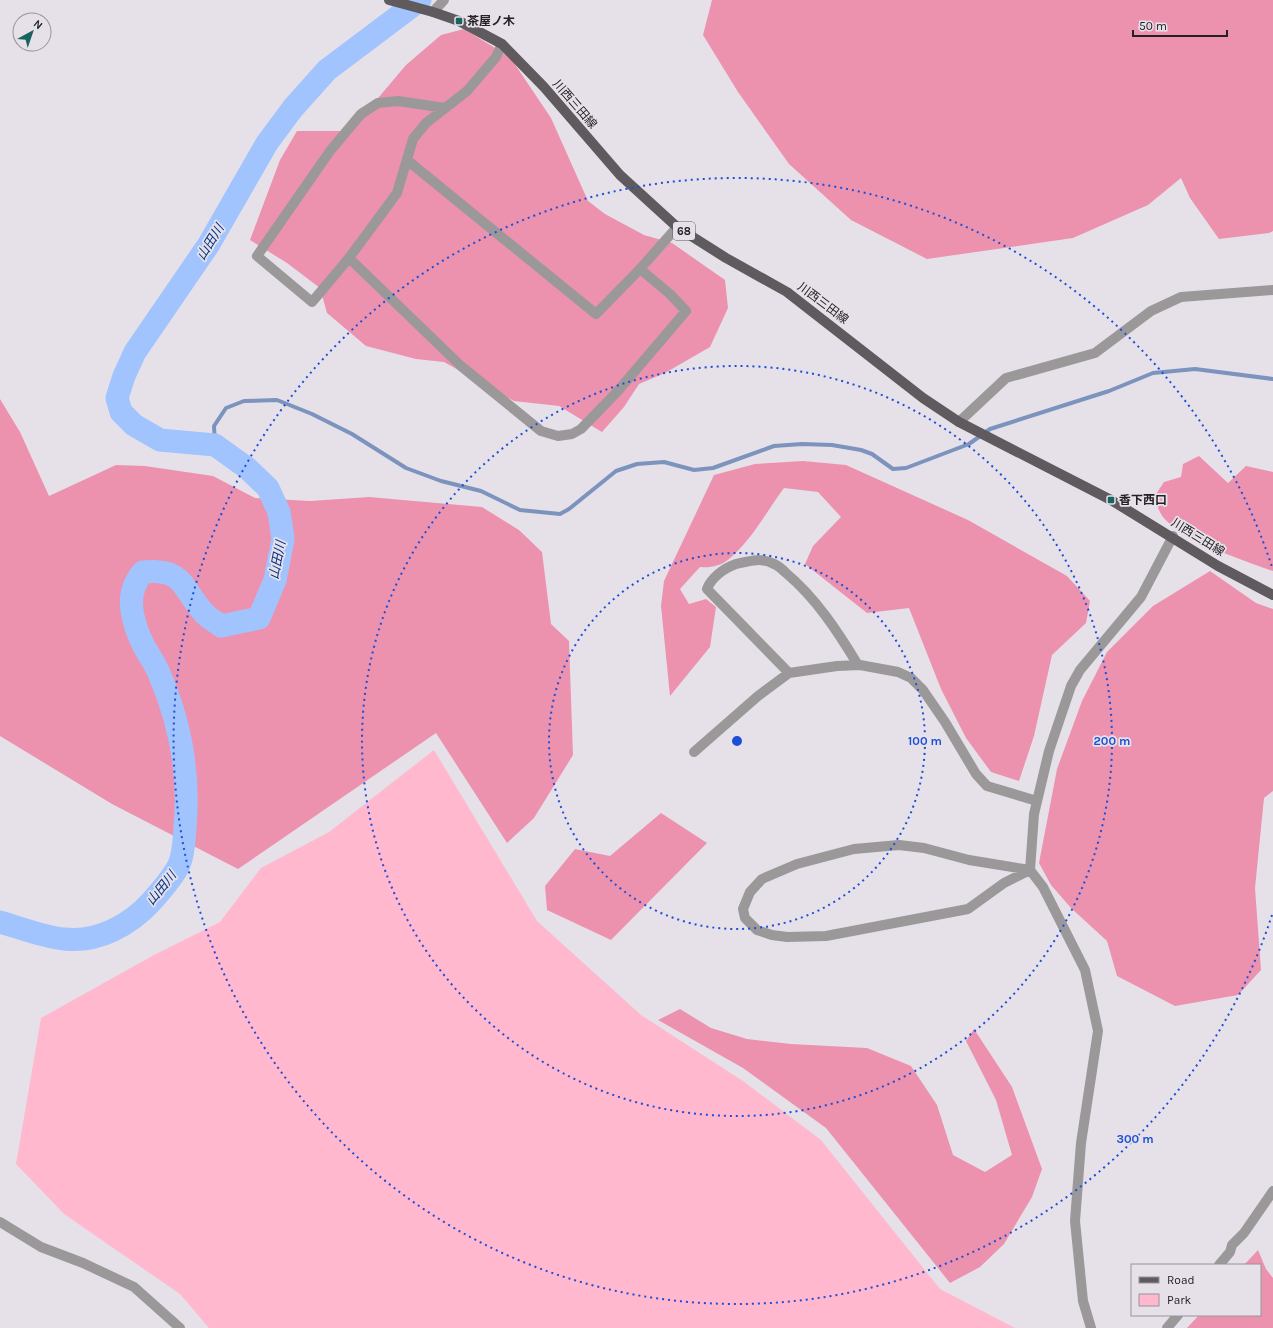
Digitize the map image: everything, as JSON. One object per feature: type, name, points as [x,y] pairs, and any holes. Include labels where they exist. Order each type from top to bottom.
[{"type":"main road","name":"川西三田線","points":[[389,0],[420,8],[459,21],[502,44],[544,88],[620,175],[677,227],[726,258],[787,292],[923,398],[959,422],[1111,500],[1173,536],[1218,566],[1273,595]]},
{"type":"street","points":[[433,12],[444,0]]},
{"type":"street","points":[[445,108],[398,101],[378,104],[361,114],[330,151],[257,256],[312,302],[350,258],[397,193],[412,139],[426,122],[445,108],[467,91],[496,57],[502,44]]},
{"type":"street","points":[[407,160],[596,314],[640,269],[677,227]]},
{"type":"street","points":[[350,258],[466,371],[540,432],[558,436],[572,434],[581,429],[617,392],[686,311],[670,294],[640,269]]},
{"type":"street","points":[[959,422],[1006,378],[1095,353],[1151,311],[1181,297],[1273,290]]},
{"type":"street","points":[[1091,1328],[1082,1301],[1075,1221],[1080,1143],[1098,1031],[1093,999],[1085,970],[1043,887],[1030,870],[1034,814],[1049,751],[1070,686],[1080,670],[1141,597],[1173,536]]},
{"type":"street","points":[[789,673],[707,589],[710,581],[728,566],[756,559],[775,564],[793,579],[815,602],[844,641],[858,665]]},
{"type":"street","points":[[694,752],[758,696],[789,673],[837,666],[858,665],[898,672],[911,678],[923,690],[945,722],[976,774],[987,786],[1037,801]]},
{"type":"street","points":[[899,845],[924,848],[969,860],[1030,870],[1004,883],[968,909],[826,936],[787,937],[772,935],[757,930],[745,918],[743,909],[750,892],[762,879],[797,864],[854,849],[899,845]]},
{"type":"street","points":[[1220,1264],[1230,1252],[1232,1245],[1244,1233],[1273,1191]]},
{"type":"street","points":[[0,1222],[41,1247],[83,1263],[134,1287],[180,1328]]},
{"type":"street","points":[[1167,1328],[1177,1316]]},
{"type":"green space","points":[[434,750],[537,921],[641,1015],[743,1081],[821,1140],[940,1289],[1015,1328],[209,1328],[180,1294],[64,1214],[16,1164],[41,1018],[154,955],[220,922],[261,868],[329,832]]},
{"type":"shaded area","points":[[712,0],[1273,0],[1273,231],[1269,233],[1219,239],[1190,198],[1181,178],[1148,205],[1073,238],[927,259],[851,220],[789,164],[738,92],[703,35]]},
{"type":"shaded area","points":[[464,29],[510,57],[551,118],[588,201],[605,214],[644,235],[672,243],[725,280],[728,308],[710,347],[665,373],[639,384],[624,407],[602,432],[559,406],[514,401],[444,362],[416,359],[366,346],[327,313],[320,288],[287,263],[250,240],[280,160],[297,131],[342,131],[373,104],[406,65],[441,35]]},
{"type":"shaded area","points":[[0,399],[20,432],[49,496],[116,465],[145,466],[213,476],[255,498],[310,501],[369,497],[482,507],[519,530],[542,552],[551,624],[569,641],[573,755],[534,818],[507,843],[436,733],[238,869],[112,804],[0,736]]},
{"type":"shaded area","points":[[1199,456],[1228,483],[1246,466],[1273,472],[1273,571],[1195,540],[1168,523],[1161,514],[1154,497],[1164,482],[1181,477],[1183,464]]},
{"type":"shaded area","points":[[803,461],[846,465],[968,520],[1067,576],[1090,601],[1086,623],[1052,655],[1034,736],[1019,781],[991,772],[966,738],[941,689],[909,608],[867,613],[805,564],[813,546],[841,517],[818,492],[784,488],[752,535],[737,552],[719,565],[700,567],[680,589],[689,604],[706,599],[716,607],[710,647],[670,696],[661,606],[664,581],[714,475],[755,464]]},
{"type":"shaded area","points":[[1210,571],[1256,603],[1273,609],[1273,791],[1264,798],[1255,888],[1261,970],[1238,995],[1175,1006],[1117,976],[1107,941],[1071,908],[1051,885],[1039,863],[1057,769],[1082,701],[1107,652],[1153,606]]},
{"type":"shaded area","points":[[661,813],[707,843],[611,940],[547,910],[545,886],[575,849],[610,856]]},
{"type":"shaded area","points":[[680,1009],[711,1028],[747,1039],[791,1044],[867,1048],[911,1066],[937,1105],[953,1155],[985,1172],[1012,1155],[996,1100],[966,1041],[974,1029],[1012,1087],[1042,1169],[1032,1197],[1004,1244],[980,1267],[950,1283],[826,1128],[743,1068],[658,1020]]},
{"type":"shaded area","points":[[1258,1250],[1266,1269],[1273,1278],[1273,1328],[1187,1328],[1198,1316],[1261,1316],[1261,1264],[1245,1264]]},
{"type":"waterway","name":"山田川","points":[[0,922],[56,938],[77,940],[101,935],[123,925],[143,910],[167,884],[179,865],[184,846],[186,807],[186,786],[182,747],[178,728],[166,690],[156,667],[139,636],[131,604],[132,592],[136,582],[143,572],[167,573],[181,582],[204,613],[221,626],[259,618],[275,580],[283,539],[279,512],[268,488],[247,468],[215,445],[160,440],[134,425],[121,412],[117,398],[124,376],[135,352],[209,244],[267,143],[293,108],[327,70],[420,0]]},
{"type":"waterway","points":[[215,445],[214,426],[226,408],[244,401],[277,400],[312,414],[352,434],[406,468],[441,481],[481,491],[520,510],[560,514],[569,509],[616,471],[637,464],[664,462],[694,470],[713,468],[774,446],[802,444],[832,445],[861,450],[872,454],[893,469],[906,468],[969,444],[990,429],[1109,391],[1153,373],[1195,369],[1273,379]]},
{"type":"place","name":"茶屋ノ木","points":[[459,21]]},
{"type":"place","name":"香下西口","points":[[1111,500]]}]
